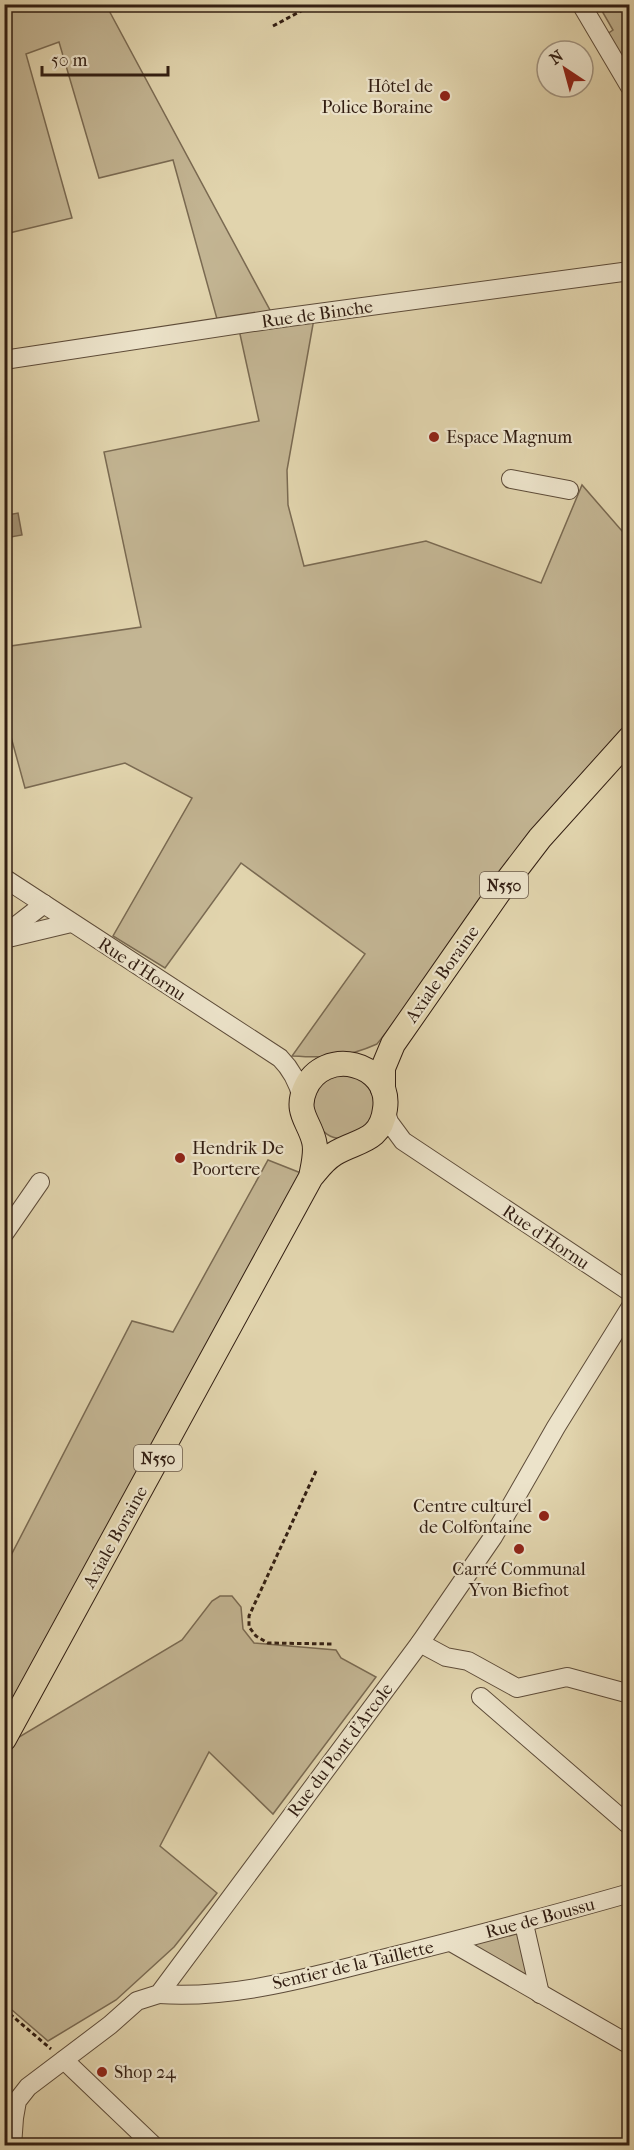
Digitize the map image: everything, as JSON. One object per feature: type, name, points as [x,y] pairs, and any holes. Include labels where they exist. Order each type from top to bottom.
[{"type":"main road","name":"Axiale Boraine","points":[[393,1044],[540,838],[630,738]]},
{"type":"main road","name":"N550","points":[[302,1098],[305,1087],[320,1070],[380,1053],[393,1044]]},
{"type":"main road","name":"N550","points":[[384,1099],[383,1068],[393,1044]]},
{"type":"main road","points":[[340,1064],[363,1068],[375,1077],[384,1099]]},
{"type":"main road","name":"Axiale Boraine","points":[[302,1098],[301,1108],[314,1141],[315,1154],[311,1177]]},
{"type":"main road","name":"Axiale Boraine","points":[[4,1739],[311,1177],[325,1160],[376,1131],[383,1121],[384,1099]]},
{"type":"main road","points":[[307,1127],[324,1143],[336,1146],[357,1143]]},
{"type":"street","points":[[581,4],[630,87]]},
{"type":"street","name":"Rue de Binche","points":[[4,360],[285,318],[630,271]]},
{"type":"street","points":[[511,479],[569,490]]},
{"type":"street","name":"Rue d'Hornu","points":[[4,878],[280,1058]]},
{"type":"street","points":[[4,937],[44,904]]},
{"type":"street","points":[[4,937],[72,923]]},
{"type":"street","points":[[280,1058],[296,1064],[318,1067],[340,1064]]},
{"type":"street","points":[[280,1058],[290,1068],[298,1083],[302,1098]]},
{"type":"street","points":[[384,1099],[389,1122],[403,1141]]},
{"type":"street","points":[[357,1143],[389,1138],[403,1141]]},
{"type":"street","name":"Rue d'Hornu","points":[[403,1141],[630,1292]]},
{"type":"street","points":[[4,1234],[40,1182]]},
{"type":"street","name":"Rue du Pont d'Arcole","points":[[159,1994],[420,1643],[493,1537],[556,1427],[630,1308]]},
{"type":"street","points":[[420,1643],[446,1657],[468,1661],[517,1688],[567,1677],[630,1694]]},
{"type":"street","points":[[481,1697],[630,1826]]},
{"type":"street","name":"Rue de Boussu","points":[[451,1942],[524,1924],[630,1893]]},
{"type":"street","points":[[524,1924],[540,1994]]},
{"type":"street","name":"Sentier de la Taillette","points":[[159,1994],[206,1995],[306,1978],[451,1942],[630,2045]]},
{"type":"street","points":[[12,2145],[17,2102],[28,2086],[110,2025],[137,2001],[159,1994]]},
{"type":"street","points":[[64,2060],[154,2145]]},
{"type":"path","points":[[273,26],[314,4]]},
{"type":"path","points":[[316,1471],[249,1616],[249,1627],[256,1636],[268,1643],[334,1644]]},
{"type":"path","points":[[4,2009],[64,2060]]},
{"type":"shaded area","points":[[4,5],[106,5],[271,312],[217,319],[173,160],[99,178],[59,42],[26,54],[72,218],[5,234]]},
{"type":"shaded area","points":[[601,5],[629,5],[629,87],[601,38],[613,30]]},
{"type":"shaded area","points":[[315,313],[287,470],[288,505],[304,566],[426,541],[541,583],[582,485],[629,539],[629,730],[377,1044],[336,1056],[315,1057],[292,1056],[365,954],[241,863],[165,968],[113,936],[192,798],[125,763],[25,788],[5,715],[4,647],[141,627],[104,452],[259,421],[238,325]]},
{"type":"shaded area","points":[[18,513],[22,535],[11,537],[7,515]]},
{"type":"shaded area","points":[[354,1075],[372,1093],[374,1098],[373,1119],[350,1137],[336,1138],[320,1128],[313,1109],[314,1100],[317,1090],[331,1077]]},
{"type":"shaded area","points":[[268,1160],[311,1177],[5,1738],[5,1567],[132,1321],[173,1332]]},
{"type":"shaded area","points":[[220,1596],[232,1596],[241,1607],[243,1629],[254,1643],[336,1650],[341,1658],[376,1677],[273,1814],[209,1752],[160,1846],[217,1893],[174,1947],[116,2000],[48,2041],[5,2004],[4,1758],[14,1740],[182,1640],[212,1601]]},
{"type":"shaded area","points":[[518,1925],[535,1991],[451,1942]]},
{"type":"place","name":"Hôtel de Police Boraine","points":[[445,96]]},
{"type":"place","name":"Espace Magnum","points":[[434,437]]},
{"type":"place","name":"Hendrik De Poortere","points":[[180,1158]]},
{"type":"place","name":"Centre culturel de Colfontaine","points":[[544,1516]]},
{"type":"place","name":"Carré Communal Yvon Biefnot","points":[[519,1549]]},
{"type":"place","name":"Shop 24","points":[[102,2072]]}]
